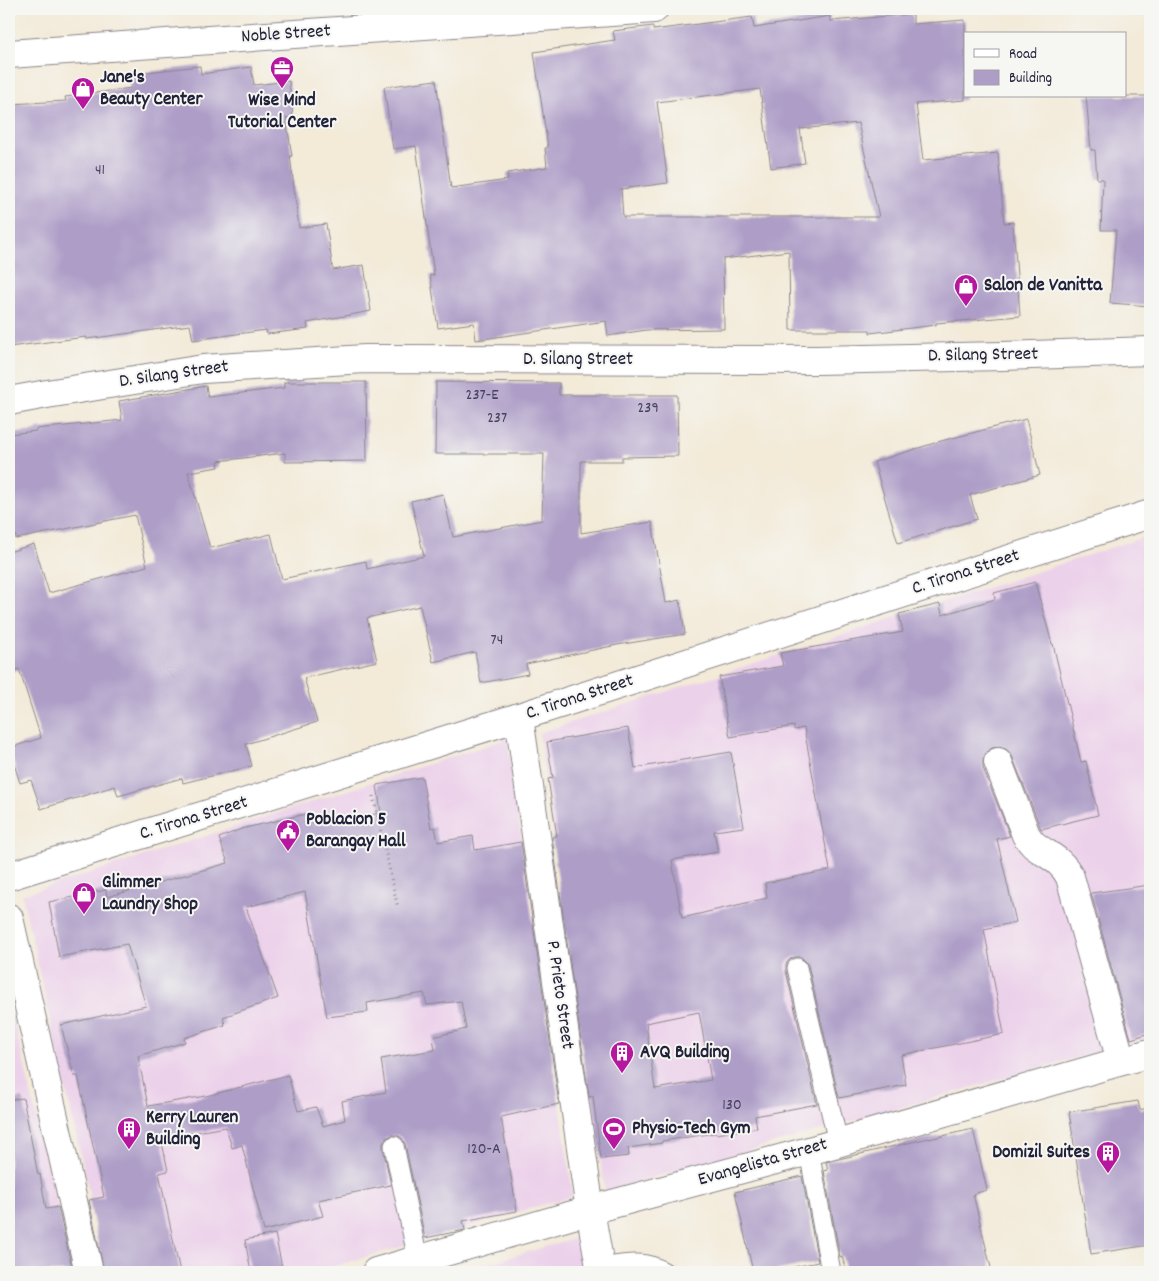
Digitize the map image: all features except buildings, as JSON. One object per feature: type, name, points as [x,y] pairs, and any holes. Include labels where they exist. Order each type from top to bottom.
[{"type":"street","name":"Noble Street","points":[[9,54],[654,9]]},
{"type":"street","name":"D. Silang Street","points":[[9,402],[47,394],[203,369],[366,359],[817,360],[1150,351]]},
{"type":"street","name":"C. Tirona Street","points":[[9,876],[366,766],[1150,514]]},
{"type":"street","name":"P. Prieto Street","points":[[519,717],[600,1270]]},
{"type":"street","points":[[998,762],[1026,836],[1065,868],[1070,877],[1121,1061]]},
{"type":"street","points":[[9,918],[89,1272]]},
{"type":"street","name":"Evangelista Street","points":[[376,1272],[1150,1053]]},
{"type":"lane","points":[[797,968],[838,1142]]},
{"type":"lane","points":[[394,1146],[418,1260]]},
{"type":"lane","points":[[809,1151],[831,1272]]},
{"type":"lane","points":[[600,1270],[625,1264],[639,1264],[656,1267],[664,1272]]},
{"type":"path","points":[[366,766],[398,908]]},
{"type":"shaded area","points":[[1150,535],[1150,1037],[605,1191],[539,733]]},
{"type":"shaded area","points":[[507,739],[573,1196],[315,1272],[107,1272],[22,895]]},
{"type":"shaded area","points":[[9,1000],[73,1272],[9,1272]]},
{"type":"shaded area","points":[[582,1236],[588,1272],[459,1272]]},
{"type":"place","name":"Wise Mind Tutorial Center","points":[[282,89]]},
{"type":"place","name":"Jane's Beauty Center","points":[[83,110]]},
{"type":"place","name":"Salon de Vanitta","points":[[966,307]]},
{"type":"place","name":"Poblacion 5 Barangay Hall","points":[[288,852]]},
{"type":"place","name":"Glimmer Laundry Shop","points":[[84,915]]},
{"type":"place","name":"AVQ Building","points":[[622,1074]]},
{"type":"place","name":"Kerry Lauren Building","points":[[129,1150]]},
{"type":"place","name":"Physio-Tech Gym","points":[[614,1150]]},
{"type":"place","name":"Domizil Suites","points":[[1108,1174]]}]
